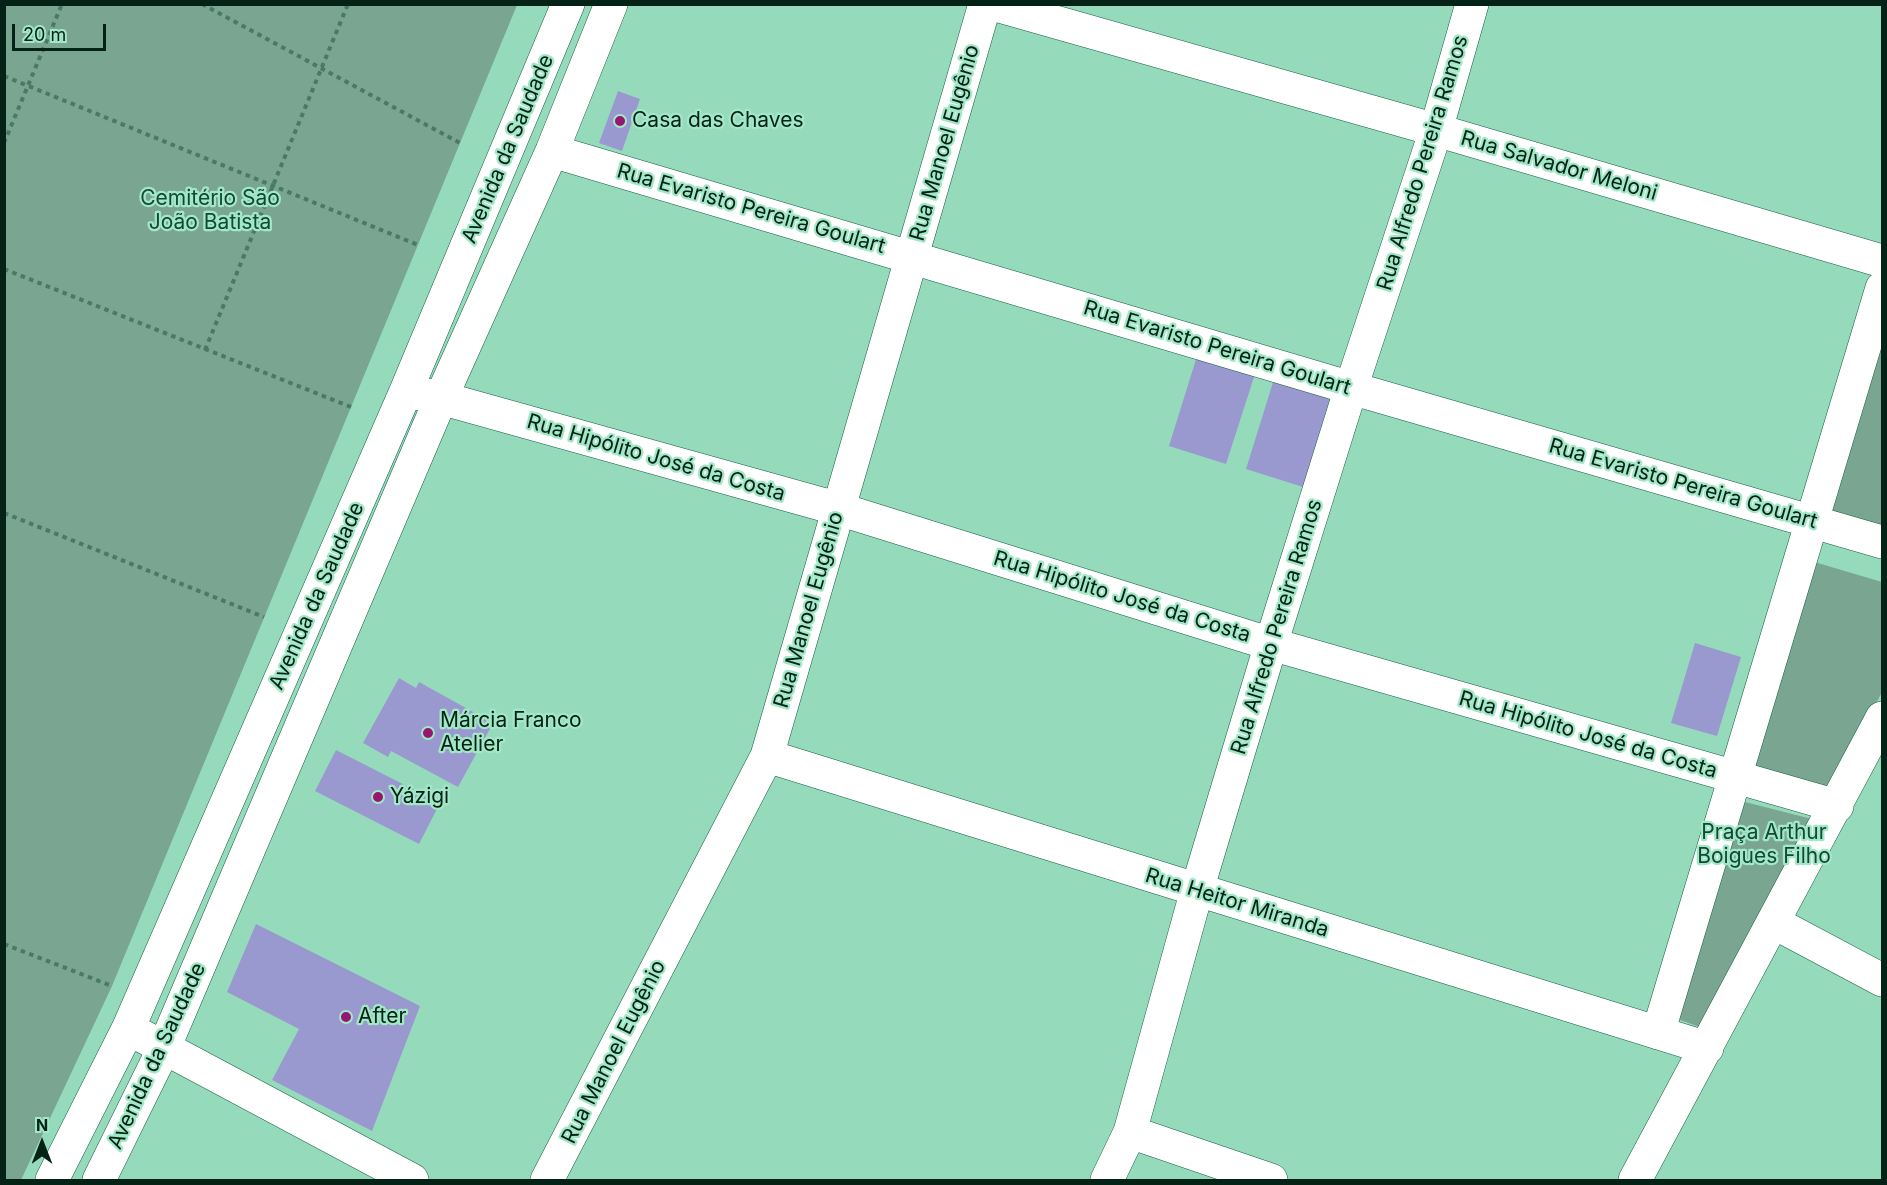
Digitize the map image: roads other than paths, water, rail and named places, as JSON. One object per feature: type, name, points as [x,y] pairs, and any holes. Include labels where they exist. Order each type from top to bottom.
[{"type":"street","name":"Avenida da Saudade","points":[[52,1180],[128,1029],[406,391],[568,4]]},
{"type":"street","name":"Avenida da Saudade","points":[[99,1180],[164,1048],[441,398],[552,151],[611,4]]},
{"type":"street","name":"Rua Manoel Eugênio","points":[[547,1180],[767,756],[985,4]]},
{"type":"street","name":"Rua Salvador Meloni","points":[[992,4],[1436,130],[1882,261]]},
{"type":"street","name":"Rua Alfredo Pereira Ramos","points":[[1107,1180],[1130,1132],[1197,890],[1271,644],[1351,388],[1436,130],[1472,4]]},
{"type":"street","name":"Rua Evaristo Pereira Goulart","points":[[552,151],[1351,388],[1882,542]]},
{"type":"street","points":[[1658,1033],[1882,288]]},
{"type":"street","name":"Rua Hipólito José da Costa","points":[[406,391],[441,398],[839,509],[1271,644],[1836,806]]},
{"type":"street","points":[[1635,1180],[1882,718]]},
{"type":"street","name":"Rua Heitor Miranda","points":[[767,756],[1707,1048]]},
{"type":"street","points":[[1773,922],[1882,980]]},
{"type":"street","points":[[128,1029],[412,1180]]},
{"type":"street","points":[[1130,1132],[1271,1180]]},
{"type":"place","name":"Casa das Chaves","points":[[620,121]]},
{"type":"place","name":"Márcia Franco Atelier","points":[[428,733]]},
{"type":"place","name":"Yázigi","points":[[378,797]]},
{"type":"place","name":"After","points":[[346,1017]]},
{"type":"park label","name":"Cemitério São João Batista","points":[[210,211]]},
{"type":"park label","name":"Praça Arthur Boigues Filho","points":[[1764,845]]}]
